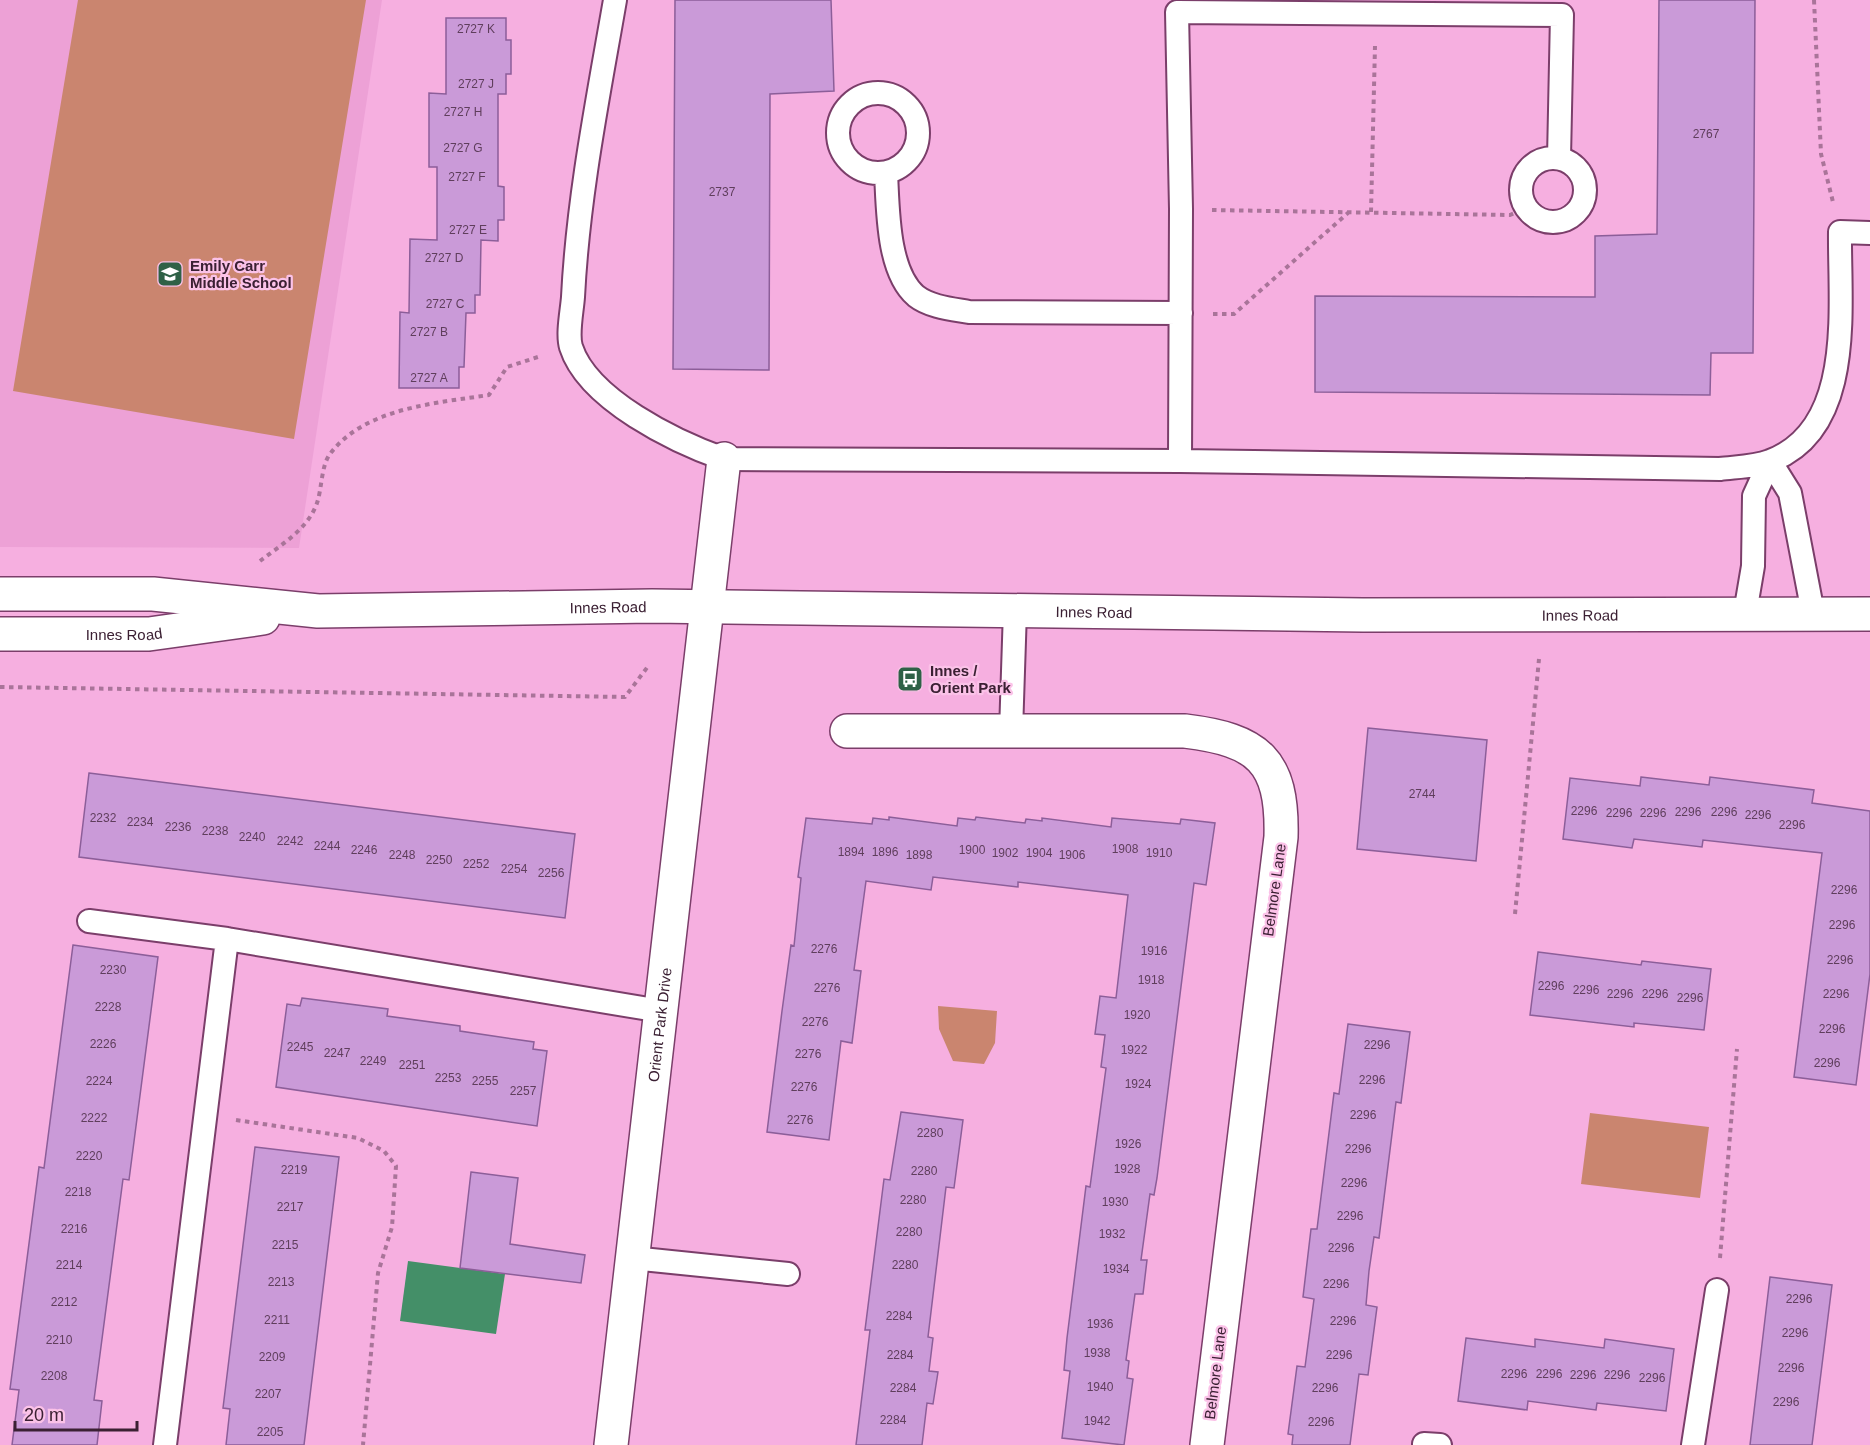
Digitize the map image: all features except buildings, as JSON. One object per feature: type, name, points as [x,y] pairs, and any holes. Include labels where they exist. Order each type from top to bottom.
[{"type":"street","name":"Orient Park Drive","points":[[611,1445],[709,606],[724,459]]},
{"type":"street","name":"Innes Road","points":[[0,594],[153,594],[318,610],[709,606],[1363,615],[1870,614]]},
{"type":"street","name":"Innes Road","points":[[0,634],[149,634],[318,610]]},
{"type":"street","name":"Belmore Lane","points":[[847,731],[1185,731],[1219,735],[1256,751],[1271,772],[1282,804],[1281,837],[1207,1445]]},
{"type":"lane","points":[[615,0],[587,163],[574,278],[570,346],[592,383],[641,420],[685,445],[724,459],[1180,461],[1720,469],[1770,461],[1807,438],[1829,404],[1838,364],[1840,232],[1870,233]]},
{"type":"lane","points":[[1180,461],[1181,209],[1177,6],[1376,13],[1562,15],[1559,158]]},
{"type":"lane","points":[[1548,158],[1559,158],[1578,168],[1583,178],[1585,198],[1580,208],[1563,221],[1553,223],[1533,216],[1526,208],[1520,188],[1529,168],[1548,158]]},
{"type":"lane","points":[[886,173],[889,229],[900,272],[916,296],[942,308],[969,312],[1181,313]]},
{"type":"lane","points":[[1745,613],[1753,566],[1754,496],[1770,461]]},
{"type":"lane","points":[[1770,461],[1790,493],[1813,613]]},
{"type":"lane","points":[[1011,732],[1015,610]]},
{"type":"lane","points":[[89,921],[227,939],[661,1011]]},
{"type":"lane","points":[[165,1445],[227,939]]},
{"type":"lane","points":[[632,1258],[788,1274]]},
{"type":"lane","points":[[1693,1445],[1717,1290]]},
{"type":"path","points":[[1814,0],[1821,154],[1840,232]]},
{"type":"path","points":[[1371,212],[1376,13]]},
{"type":"path","points":[[1181,209],[1510,215],[1526,208]]},
{"type":"path","points":[[1181,313],[1234,314],[1350,212]]},
{"type":"path","points":[[260,561],[297,534],[317,505],[328,456],[355,429],[417,405],[489,395],[507,367],[570,346]]},
{"type":"path","points":[[1515,914],[1539,659]]},
{"type":"path","points":[[0,687],[625,697],[649,665]]},
{"type":"path","points":[[1717,1290],[1737,1049]]},
{"type":"path","points":[[206,1116],[358,1138],[384,1151],[396,1166],[392,1227],[378,1273],[363,1445]]},
{"type":"shaded area","name":"Emily Carr Middle School","points":[[0,0],[382,0],[299,548],[0,547]]},
{"type":"shaded area","name":"Emily Carr Middle School","points":[[78,0],[366,0],[294,439],[13,391]]},
{"type":"shaded area","points":[[938,1006],[997,1011],[995,1043],[984,1064],[953,1061],[939,1029]]},
{"type":"shaded area","points":[[1590,1113],[1709,1127],[1700,1198],[1581,1184]]},
{"type":"shaded area","points":[[408,1261],[505,1274],[496,1334],[400,1321]]},
{"type":"place","name":"Emily Carr Middle School","points":[[170,274]]},
{"type":"place","name":"Innes / Orient Park","points":[[910,679]]}]
